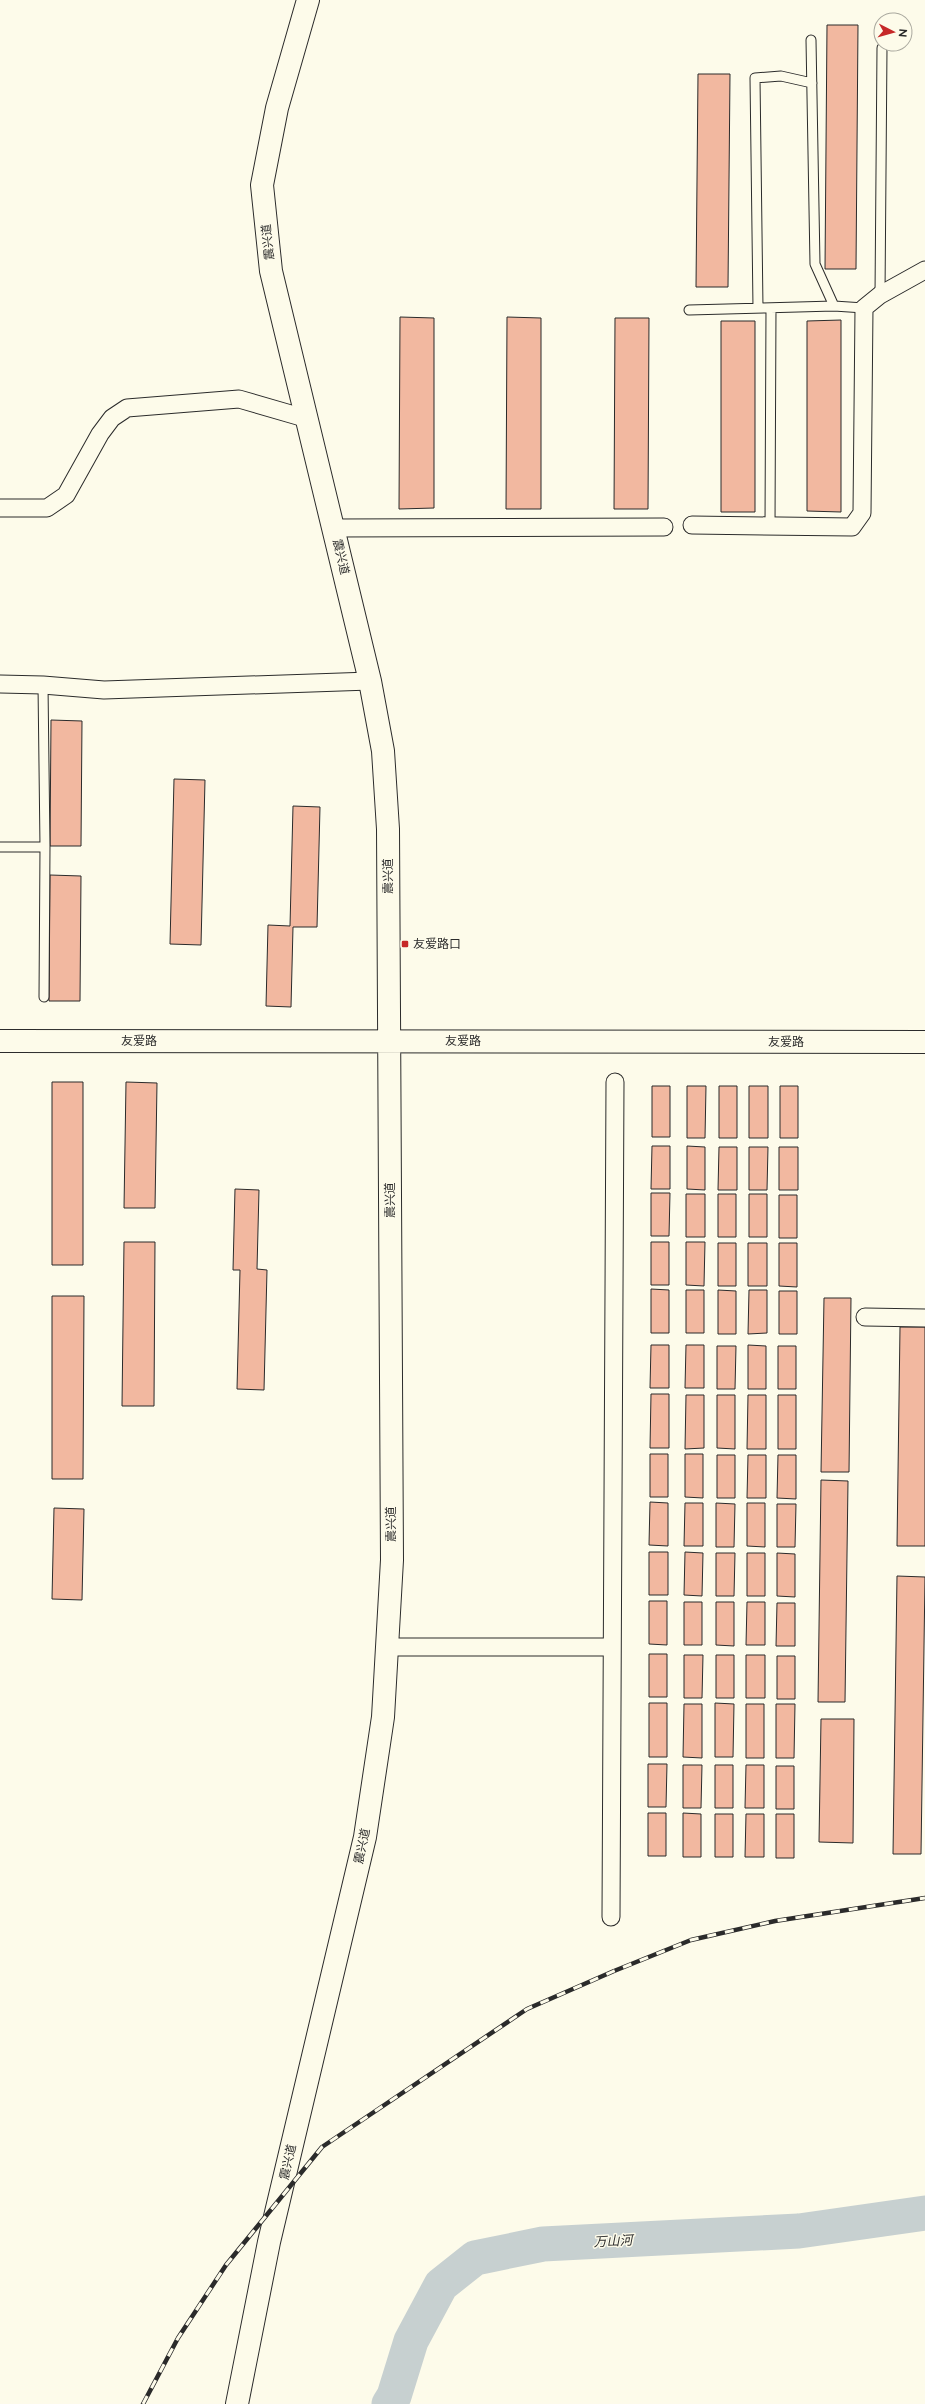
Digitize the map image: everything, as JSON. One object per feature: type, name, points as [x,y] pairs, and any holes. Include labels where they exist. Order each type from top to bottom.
[{"type":"street","name":"震兴道","points":[[237,2404],[269,2242],[365,1837],[383,1717],[392,1560],[387,821],[383,751],[370,681],[308,419],[271,271],[262,185],[277,108],[308,0]]},
{"type":"street","points":[[692,525],[852,527],[862,513],[864,308],[880,295],[925,270]]},
{"type":"street","points":[[0,508],[47,508],[66,495],[100,434],[112,418],[127,408],[238,399],[308,419]]},
{"type":"street","points":[[334,528],[664,527]]},
{"type":"street","points":[[0,684],[43,685],[104,690],[370,681]]},
{"type":"street","name":"友爱路","points":[[0,1041],[925,1042]]},
{"type":"street","points":[[611,1917],[615,1082]]},
{"type":"street","points":[[865,1317],[925,1318]]},
{"type":"street","points":[[387,1647],[612,1647]]},
{"type":"lane","points":[[811,40],[815,264],[834,306]]},
{"type":"lane","points":[[880,295],[882,52]]},
{"type":"lane","points":[[758,308],[755,78],[781,76],[812,83]]},
{"type":"lane","points":[[689,310],[834,306],[864,308]]},
{"type":"lane","points":[[770,308],[770,526]]},
{"type":"lane","points":[[43,685],[45,847],[44,997]]},
{"type":"lane","points":[[0,847],[45,847]]},
{"type":"building","points":[[827,25],[858,25],[856,269],[825,269]]},
{"type":"building","points":[[698,74],[730,74],[728,287],[696,287]]},
{"type":"building","points":[[400,317],[434,318],[434,508],[399,509]]},
{"type":"building","points":[[507,317],[541,318],[541,509],[506,509]]},
{"type":"building","points":[[615,318],[649,318],[648,509],[614,509]]},
{"type":"building","points":[[841,320],[841,512],[807,511],[807,321]]},
{"type":"building","points":[[721,321],[755,321],[755,512],[721,512]]},
{"type":"building","points":[[51,720],[82,721],[81,846],[50,846]]},
{"type":"building","points":[[174,779],[205,780],[201,945],[170,944]]},
{"type":"building","points":[[293,806],[320,807],[317,927],[293,927],[291,1007],[266,1006],[268,925],[290,926]]},
{"type":"building","points":[[50,875],[81,876],[80,1001],[49,1001]]},
{"type":"building","points":[[52,1082],[83,1082],[83,1265],[52,1265]]},
{"type":"building","points":[[126,1082],[157,1083],[155,1208],[124,1208]]},
{"type":"building","points":[[652,1086],[670,1086],[670,1137],[652,1137]]},
{"type":"building","points":[[687,1086],[706,1086],[705,1138],[687,1138]]},
{"type":"building","points":[[719,1086],[737,1086],[737,1138],[719,1138]]},
{"type":"building","points":[[749,1086],[768,1086],[768,1138],[749,1138]]},
{"type":"building","points":[[780,1086],[798,1086],[798,1138],[780,1138]]},
{"type":"building","points":[[652,1146],[670,1146],[670,1189],[651,1189]]},
{"type":"building","points":[[687,1146],[705,1147],[705,1190],[687,1189]]},
{"type":"building","points":[[719,1147],[737,1147],[737,1190],[718,1190]]},
{"type":"building","points":[[749,1147],[768,1147],[767,1190],[749,1190]]},
{"type":"building","points":[[779,1147],[798,1147],[798,1190],[779,1190]]},
{"type":"building","points":[[235,1189],[259,1190],[257,1269],[267,1270],[264,1390],[237,1389],[240,1270],[233,1270]]},
{"type":"building","points":[[651,1193],[670,1193],[669,1236],[651,1236]]},
{"type":"building","points":[[686,1194],[705,1194],[705,1237],[686,1237]]},
{"type":"building","points":[[718,1194],[736,1194],[736,1237],[718,1237]]},
{"type":"building","points":[[749,1194],[767,1194],[767,1237],[749,1237]]},
{"type":"building","points":[[779,1195],[797,1195],[797,1238],[779,1238]]},
{"type":"building","points":[[124,1242],[155,1242],[154,1406],[122,1406]]},
{"type":"building","points":[[651,1242],[669,1242],[669,1285],[651,1285]]},
{"type":"building","points":[[686,1242],[705,1242],[704,1286],[686,1285]]},
{"type":"building","points":[[718,1243],[736,1243],[736,1286],[718,1286]]},
{"type":"building","points":[[748,1243],[767,1243],[767,1286],[748,1286]]},
{"type":"building","points":[[779,1243],[797,1243],[797,1287],[779,1286]]},
{"type":"building","points":[[651,1289],[669,1290],[669,1333],[651,1333]]},
{"type":"building","points":[[686,1290],[704,1290],[704,1333],[686,1333]]},
{"type":"building","points":[[718,1290],[736,1291],[736,1334],[718,1334]]},
{"type":"building","points":[[749,1290],[767,1290],[767,1333],[748,1334]]},
{"type":"building","points":[[779,1291],[797,1291],[797,1334],[779,1334]]},
{"type":"building","points":[[52,1296],[84,1296],[83,1479],[52,1479]]},
{"type":"building","points":[[824,1298],[851,1298],[849,1472],[821,1472]]},
{"type":"building","points":[[900,1327],[925,1327],[925,1546],[897,1546]]},
{"type":"building","points":[[651,1345],[669,1345],[669,1388],[650,1388]]},
{"type":"building","points":[[686,1345],[704,1345],[704,1388],[685,1388]]},
{"type":"building","points":[[748,1345],[766,1346],[766,1389],[748,1389]]},
{"type":"building","points":[[717,1346],[736,1346],[735,1389],[717,1389]]},
{"type":"building","points":[[778,1346],[796,1346],[796,1389],[778,1389]]},
{"type":"building","points":[[651,1394],[669,1394],[669,1448],[650,1448]]},
{"type":"building","points":[[686,1395],[704,1395],[704,1448],[685,1449]]},
{"type":"building","points":[[717,1395],[735,1395],[735,1449],[717,1448]]},
{"type":"building","points":[[748,1395],[766,1395],[766,1449],[747,1449]]},
{"type":"building","points":[[778,1395],[796,1395],[796,1449],[778,1449]]},
{"type":"building","points":[[650,1454],[668,1454],[668,1497],[650,1497]]},
{"type":"building","points":[[685,1454],[703,1454],[703,1498],[685,1497]]},
{"type":"building","points":[[717,1455],[735,1455],[735,1498],[717,1498]]},
{"type":"building","points":[[748,1455],[766,1455],[766,1498],[747,1498]]},
{"type":"building","points":[[778,1455],[796,1455],[796,1499],[777,1498]]},
{"type":"building","points":[[821,1480],[848,1481],[845,1702],[818,1702]]},
{"type":"building","points":[[650,1502],[668,1503],[668,1546],[649,1545]]},
{"type":"building","points":[[685,1503],[703,1503],[703,1546],[684,1546]]},
{"type":"building","points":[[716,1503],[735,1504],[734,1547],[716,1547]]},
{"type":"building","points":[[747,1503],[765,1503],[765,1547],[747,1546]]},
{"type":"building","points":[[777,1504],[796,1504],[795,1547],[777,1547]]},
{"type":"building","points":[[54,1508],[84,1509],[82,1600],[52,1599]]},
{"type":"building","points":[[649,1552],[668,1552],[668,1595],[649,1595]]},
{"type":"building","points":[[685,1552],[703,1553],[702,1596],[684,1595]]},
{"type":"building","points":[[716,1553],[735,1553],[734,1596],[716,1596]]},
{"type":"building","points":[[747,1553],[765,1553],[765,1596],[747,1596]]},
{"type":"building","points":[[777,1553],[795,1554],[795,1597],[777,1596]]},
{"type":"building","points":[[897,1576],[925,1577],[921,1854],[893,1854]]},
{"type":"building","points":[[649,1601],[667,1601],[667,1645],[649,1644]]},
{"type":"building","points":[[684,1602],[702,1602],[702,1645],[684,1645]]},
{"type":"building","points":[[716,1602],[734,1602],[734,1646],[716,1645]]},
{"type":"building","points":[[747,1602],[765,1602],[765,1645],[746,1645]]},
{"type":"building","points":[[777,1603],[795,1603],[795,1646],[776,1646]]},
{"type":"building","points":[[649,1654],[667,1654],[667,1697],[649,1697]]},
{"type":"building","points":[[684,1655],[703,1655],[702,1698],[684,1698]]},
{"type":"building","points":[[716,1655],[734,1655],[734,1698],[716,1698]]},
{"type":"building","points":[[746,1655],[765,1655],[765,1698],[746,1698]]},
{"type":"building","points":[[777,1656],[795,1656],[795,1699],[777,1699]]},
{"type":"building","points":[[649,1703],[667,1703],[667,1757],[649,1757]]},
{"type":"building","points":[[715,1703],[734,1704],[733,1757],[715,1757]]},
{"type":"building","points":[[684,1704],[702,1704],[702,1758],[683,1757]]},
{"type":"building","points":[[746,1704],[764,1704],[764,1758],[746,1758]]},
{"type":"building","points":[[776,1704],[795,1704],[794,1758],[776,1758]]},
{"type":"building","points":[[821,1719],[854,1719],[853,1843],[819,1842]]},
{"type":"building","points":[[648,1764],[667,1764],[666,1807],[648,1807]]},
{"type":"building","points":[[683,1765],[702,1765],[701,1808],[683,1808]]},
{"type":"building","points":[[715,1765],[733,1765],[733,1808],[715,1808]]},
{"type":"building","points":[[746,1765],[764,1765],[764,1808],[745,1808]]},
{"type":"building","points":[[776,1766],[794,1766],[794,1809],[776,1809]]},
{"type":"building","points":[[648,1813],[666,1813],[666,1856],[648,1856]]},
{"type":"building","points":[[683,1813],[701,1814],[701,1857],[683,1857]]},
{"type":"building","points":[[715,1814],[733,1814],[733,1857],[715,1857]]},
{"type":"building","points":[[746,1814],[764,1814],[764,1857],[745,1857]]},
{"type":"building","points":[[776,1814],[794,1814],[794,1858],[776,1858]]},
{"type":"waterway","name":"万山河","points":[[389,2404],[394,2396],[411,2341],[441,2285],[475,2258],[543,2244],[799,2231],[925,2213]]},
{"type":"railway","points":[[143,2404],[178,2338],[226,2265],[322,2147],[527,2009],[614,1971],[691,1940],[775,1921],[925,1898]]},
{"type":"place","name":"友爱路口","points":[[405,944]]}]
